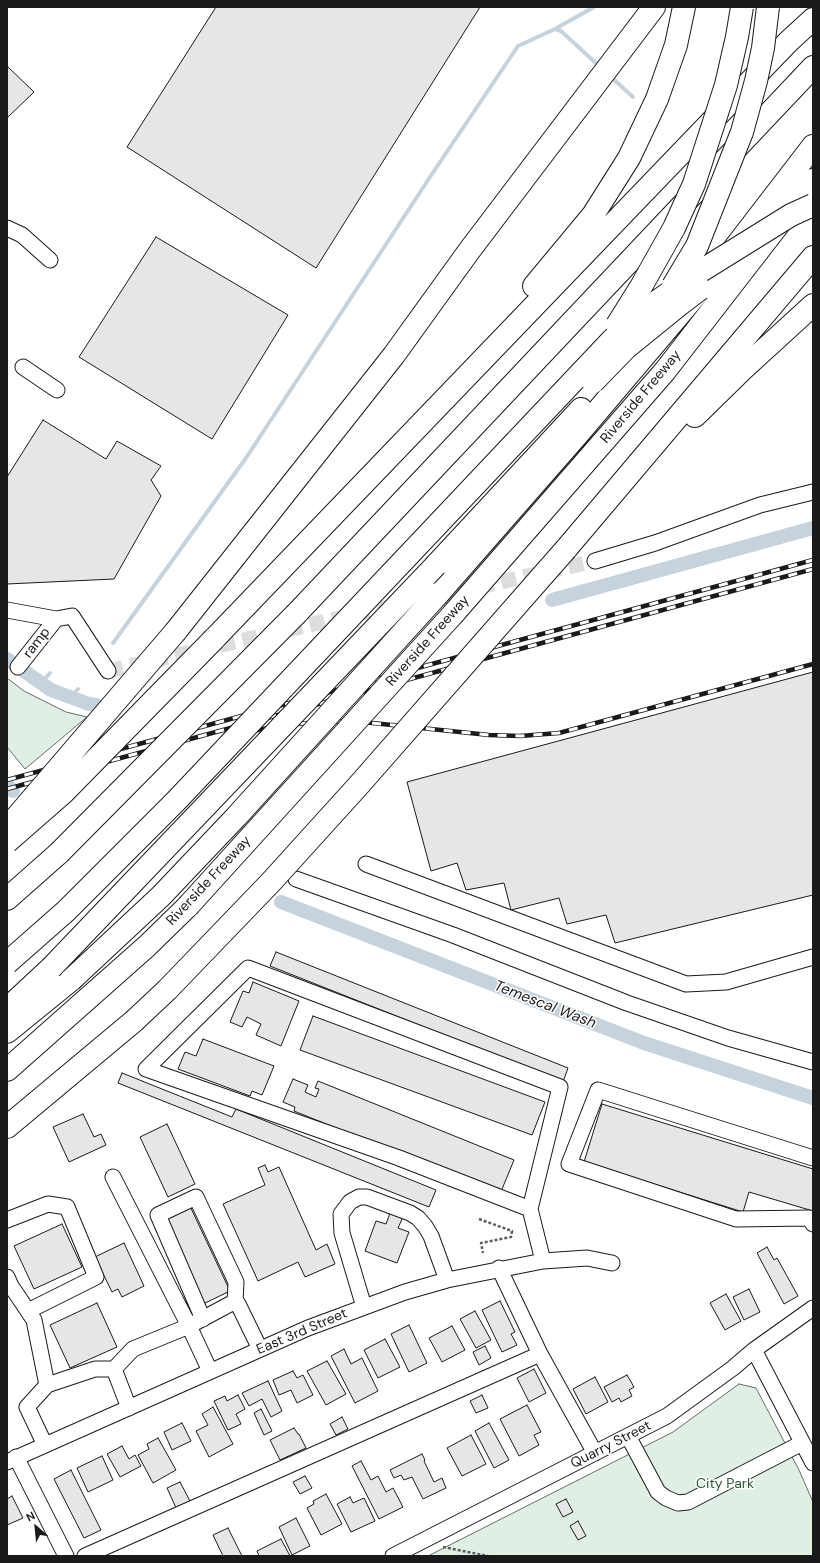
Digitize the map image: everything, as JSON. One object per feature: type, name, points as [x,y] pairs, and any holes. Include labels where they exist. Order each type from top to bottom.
[{"type":"highway","points":[[7,829],[176,631],[394,355],[469,252],[654,7]]},
{"type":"highway","points":[[351,494],[485,345],[592,216],[629,158],[657,100],[676,44],[684,7]]},
{"type":"highway","points":[[7,1009],[51,968],[428,559],[518,450],[580,380],[607,342],[642,285],[674,228],[694,184],[726,85],[742,7]]},
{"type":"highway","points":[[7,956],[101,879],[128,854],[428,559],[607,380],[654,320],[697,246],[742,132],[756,81],[768,7]]},
{"type":"highway","points":[[7,842],[63,793],[214,639],[351,494],[776,53],[813,19]]},
{"type":"highway","points":[[7,899],[59,853],[297,613],[813,67]]},
{"type":"highway","points":[[7,1032],[71,980],[161,896],[231,823],[438,594],[578,434],[723,263],[813,146]]},
{"type":"highway","name":"Riverside Freeway","points":[[7,1070],[147,946],[188,906],[454,613],[665,371],[813,180]]},
{"type":"highway","points":[[7,963],[66,911],[176,801],[612,340],[652,305],[696,274],[791,215],[813,205]]},
{"type":"highway","points":[[7,979],[111,884],[365,624],[626,348],[679,304],[736,263],[813,221]]},
{"type":"highway","points":[[7,1127],[134,1022],[204,954],[271,882],[358,786],[566,549],[813,258]]},
{"type":"highway","points":[[566,549],[743,369],[813,305]]},
{"type":"street","points":[[7,228],[22,235],[50,260]]},
{"type":"street","points":[[23,367],[58,390]]},
{"type":"street","points":[[595,561],[655,543],[760,505],[813,492]]},
{"type":"street","points":[[7,610],[56,619],[72,616],[108,671]]},
{"type":"street","name":"ramp","points":[[18,667],[56,619]]},
{"type":"street","points":[[366,864],[686,984],[726,982],[813,957]]},
{"type":"street","points":[[296,879],[453,935],[628,1003],[728,1038],[813,1062]]},
{"type":"street","points":[[530,1209],[399,1158],[146,1069],[248,968],[560,1087],[530,1209],[543,1261]]},
{"type":"street","points":[[813,1158],[598,1090],[569,1164],[736,1219],[809,1218],[813,1224]]},
{"type":"street","points":[[113,1176],[189,1326],[210,1371]]},
{"type":"street","points":[[364,1307],[342,1233],[341,1214],[350,1202],[360,1197],[367,1197],[410,1213],[418,1218],[431,1236],[447,1280]]},
{"type":"street","points":[[203,1319],[158,1215],[196,1198],[236,1282],[236,1303],[238,1304],[260,1349]]},
{"type":"street","points":[[7,1220],[48,1204],[67,1207],[96,1277],[28,1311]]},
{"type":"street","name":"East 3rd Street","points":[[12,1460],[308,1328],[405,1292],[447,1280],[499,1268],[543,1261],[587,1258],[612,1263]]},
{"type":"street","points":[[499,1268],[540,1354],[595,1453]]},
{"type":"street","points":[[7,1277],[11,1286],[34,1320],[47,1385]]},
{"type":"street","points":[[45,1445],[27,1406],[47,1385],[95,1369],[114,1369],[133,1349],[189,1326],[232,1303],[236,1303]]},
{"type":"street","name":"Quarry Street","points":[[393,1556],[667,1416],[734,1368],[754,1350],[813,1308]]},
{"type":"street","points":[[754,1350],[813,1463]]},
{"type":"street","points":[[85,1556],[540,1354]]},
{"type":"street","points":[[114,1369],[129,1408]]},
{"type":"street","points":[[628,1436],[658,1492],[666,1498],[678,1503],[688,1502],[802,1443]]},
{"type":"street","points":[[12,1460],[66,1556]]},
{"type":"path","points":[[479,1219],[512,1231],[511,1237],[481,1243],[483,1253]]},
{"type":"path","points":[[438,1546],[488,1556]]},
{"type":"green space","points":[[7,678],[24,691],[66,712],[87,717],[25,769],[7,747]]},
{"type":"green space","name":"City Park","points":[[739,1384],[756,1388],[799,1470],[813,1502],[813,1556],[428,1556],[673,1432]]},
{"type":"building","points":[[216,7],[480,7],[316,268],[127,147]]},
{"type":"building","points":[[7,66],[34,92],[7,118]]},
{"type":"building","points":[[156,237],[288,315],[212,439],[79,357]]},
{"type":"building","points":[[43,420],[106,459],[117,441],[161,466],[151,480],[161,496],[114,579],[7,584],[7,477]]},
{"type":"building","points":[[813,672],[813,895],[615,943],[606,915],[567,924],[559,898],[511,910],[504,883],[466,890],[457,863],[431,871],[407,782]]},
{"type":"building","points":[[276,952],[568,1068],[563,1082],[270,966]]},
{"type":"building","points":[[253,982],[299,1001],[281,1046],[256,1035],[261,1024],[247,1017],[242,1027],[230,1022],[243,991],[249,993]]},
{"type":"building","points":[[313,1016],[545,1102],[532,1135],[300,1050]]},
{"type":"building","points":[[203,1039],[274,1066],[262,1095],[252,1091],[250,1096],[178,1069],[185,1052],[196,1056]]},
{"type":"building","points":[[122,1073],[232,1117],[236,1109],[436,1190],[429,1207],[118,1083]]},
{"type":"building","points":[[293,1079],[308,1085],[305,1092],[316,1097],[319,1089],[315,1088],[318,1081],[514,1160],[500,1194],[294,1111],[295,1107],[283,1102]]},
{"type":"building","points":[[602,1104],[813,1169],[813,1211],[749,1192],[743,1212],[584,1162]]},
{"type":"building","points":[[83,1114],[94,1137],[101,1134],[106,1145],[69,1162],[53,1127]]},
{"type":"building","points":[[167,1124],[195,1184],[168,1197],[140,1137]]},
{"type":"building","points":[[265,1165],[268,1172],[279,1167],[316,1250],[327,1244],[335,1264],[305,1277],[298,1262],[258,1281],[223,1204],[265,1185],[258,1168]]},
{"type":"building","points":[[189,1204],[230,1291],[201,1305],[160,1218]]},
{"type":"building","points":[[390,1213],[403,1217],[398,1228],[409,1232],[397,1263],[365,1251],[376,1221],[386,1224]]},
{"type":"building","points":[[62,1224],[82,1267],[34,1289],[14,1246]]},
{"type":"building","points":[[124,1243],[144,1286],[122,1297],[118,1289],[112,1292],[95,1257]]},
{"type":"building","points":[[767,1247],[774,1260],[777,1258],[798,1296],[784,1304],[757,1253]]},
{"type":"building","points":[[749,1289],[760,1312],[744,1320],[733,1297]]},
{"type":"building","points":[[726,1294],[741,1321],[725,1330],[710,1303]]},
{"type":"building","points":[[500,1301],[515,1332],[511,1334],[517,1345],[502,1352],[482,1310]]},
{"type":"building","points":[[97,1303],[117,1347],[70,1368],[50,1325]]},
{"type":"building","points":[[475,1311],[491,1340],[476,1348],[460,1319]]},
{"type":"building","points":[[409,1325],[427,1363],[409,1372],[391,1334]]},
{"type":"building","points":[[452,1326],[465,1350],[442,1362],[429,1338]]},
{"type":"building","points":[[385,1339],[400,1367],[378,1378],[364,1350]]},
{"type":"building","points":[[485,1346],[491,1358],[479,1365],[473,1352]]},
{"type":"building","points":[[344,1349],[351,1364],[362,1358],[378,1391],[355,1403],[331,1356]]},
{"type":"building","points":[[327,1361],[346,1394],[326,1405],[307,1371]]},
{"type":"building","points":[[534,1369],[546,1393],[529,1402],[517,1378]]},
{"type":"building","points":[[293,1371],[297,1378],[303,1375],[313,1395],[297,1403],[291,1390],[279,1395],[273,1380]]},
{"type":"building","points":[[627,1375],[634,1387],[629,1390],[632,1396],[621,1402],[619,1398],[612,1402],[604,1387]]},
{"type":"building","points":[[595,1377],[608,1402],[586,1414],[573,1389]]},
{"type":"building","points":[[268,1381],[282,1411],[271,1417],[262,1399],[249,1406],[242,1393]]},
{"type":"building","points":[[238,1395],[245,1409],[236,1414],[241,1424],[228,1430],[214,1401],[225,1396],[227,1401]]},
{"type":"building","points":[[482,1395],[488,1408],[476,1413],[470,1401]]},
{"type":"building","points":[[527,1405],[541,1432],[534,1435],[539,1445],[519,1456],[500,1419]]},
{"type":"building","points":[[213,1407],[233,1444],[209,1457],[196,1431],[208,1425],[202,1414]]},
{"type":"building","points":[[261,1409],[272,1431],[264,1435],[254,1413]]},
{"type":"building","points":[[342,1417],[348,1429],[336,1435],[330,1424]]},
{"type":"building","points":[[182,1423],[191,1441],[172,1450],[164,1432]]},
{"type":"building","points":[[489,1423],[509,1460],[494,1468],[475,1431]]},
{"type":"building","points":[[294,1428],[299,1434],[306,1448],[280,1460],[270,1440]]},
{"type":"building","points":[[471,1435],[486,1464],[462,1476],[447,1448]]},
{"type":"building","points":[[158,1438],[176,1470],[153,1483],[138,1455],[149,1449],[147,1444]]},
{"type":"building","points":[[122,1446],[129,1459],[135,1455],[141,1466],[120,1477],[107,1454]]},
{"type":"building","points":[[422,1454],[434,1482],[442,1478],[446,1488],[423,1499],[412,1477],[404,1480],[401,1475],[394,1478],[390,1470]]},
{"type":"building","points":[[102,1456],[113,1480],[88,1492],[77,1468]]},
{"type":"building","points":[[361,1461],[371,1480],[378,1476],[386,1492],[393,1488],[403,1507],[379,1519],[352,1466]]},
{"type":"building","points":[[71,1470],[101,1530],[84,1538],[54,1479]]},
{"type":"building","points":[[305,1476],[312,1488],[300,1494],[293,1482]]},
{"type":"building","points":[[180,1482],[191,1503],[177,1510],[167,1488]]},
{"type":"building","points":[[326,1494],[342,1524],[321,1535],[307,1508],[314,1504],[313,1501]]},
{"type":"building","points":[[12,1496],[23,1518],[7,1525],[7,1499]]},
{"type":"building","points":[[350,1497],[353,1503],[364,1498],[375,1521],[351,1532],[337,1504]]},
{"type":"building","points":[[566,1499],[573,1512],[563,1517],[556,1504]]},
{"type":"building","points":[[296,1518],[310,1546],[292,1555],[279,1527]]},
{"type":"building","points":[[578,1521],[586,1536],[578,1540],[570,1526]]},
{"type":"building","points":[[228,1528],[242,1556],[223,1556],[213,1535]]},
{"type":"building","points":[[281,1539],[290,1556],[259,1556],[257,1551]]},
{"type":"waterway","points":[[113,643],[246,458],[432,174],[518,46],[555,29],[594,7]]},
{"type":"waterway","points":[[555,29],[561,31],[600,67]]},
{"type":"waterway","points":[[610,76],[633,97]]},
{"type":"waterway","points":[[552,600],[813,528]]},
{"type":"waterway","points":[[7,659],[51,690],[89,704],[96,705]]},
{"type":"waterway","points":[[41,683],[50,673]]},
{"type":"waterway","points":[[71,697],[78,689]]},
{"type":"waterway","name":"Temescal Wash","points":[[7,785],[13,791]]},
{"type":"waterway","name":"Temescal Wash","points":[[281,902],[644,1043],[813,1098]]},
{"type":"tunnel","points":[[434,597],[595,561]]},
{"type":"tunnel","points":[[108,671],[397,605]]},
{"type":"railway","points":[[7,780],[813,560]]},
{"type":"railway","points":[[7,789],[813,569]]},
{"type":"railway","points":[[247,732],[290,724],[353,721],[489,735],[520,736],[559,733],[813,664]]}]
